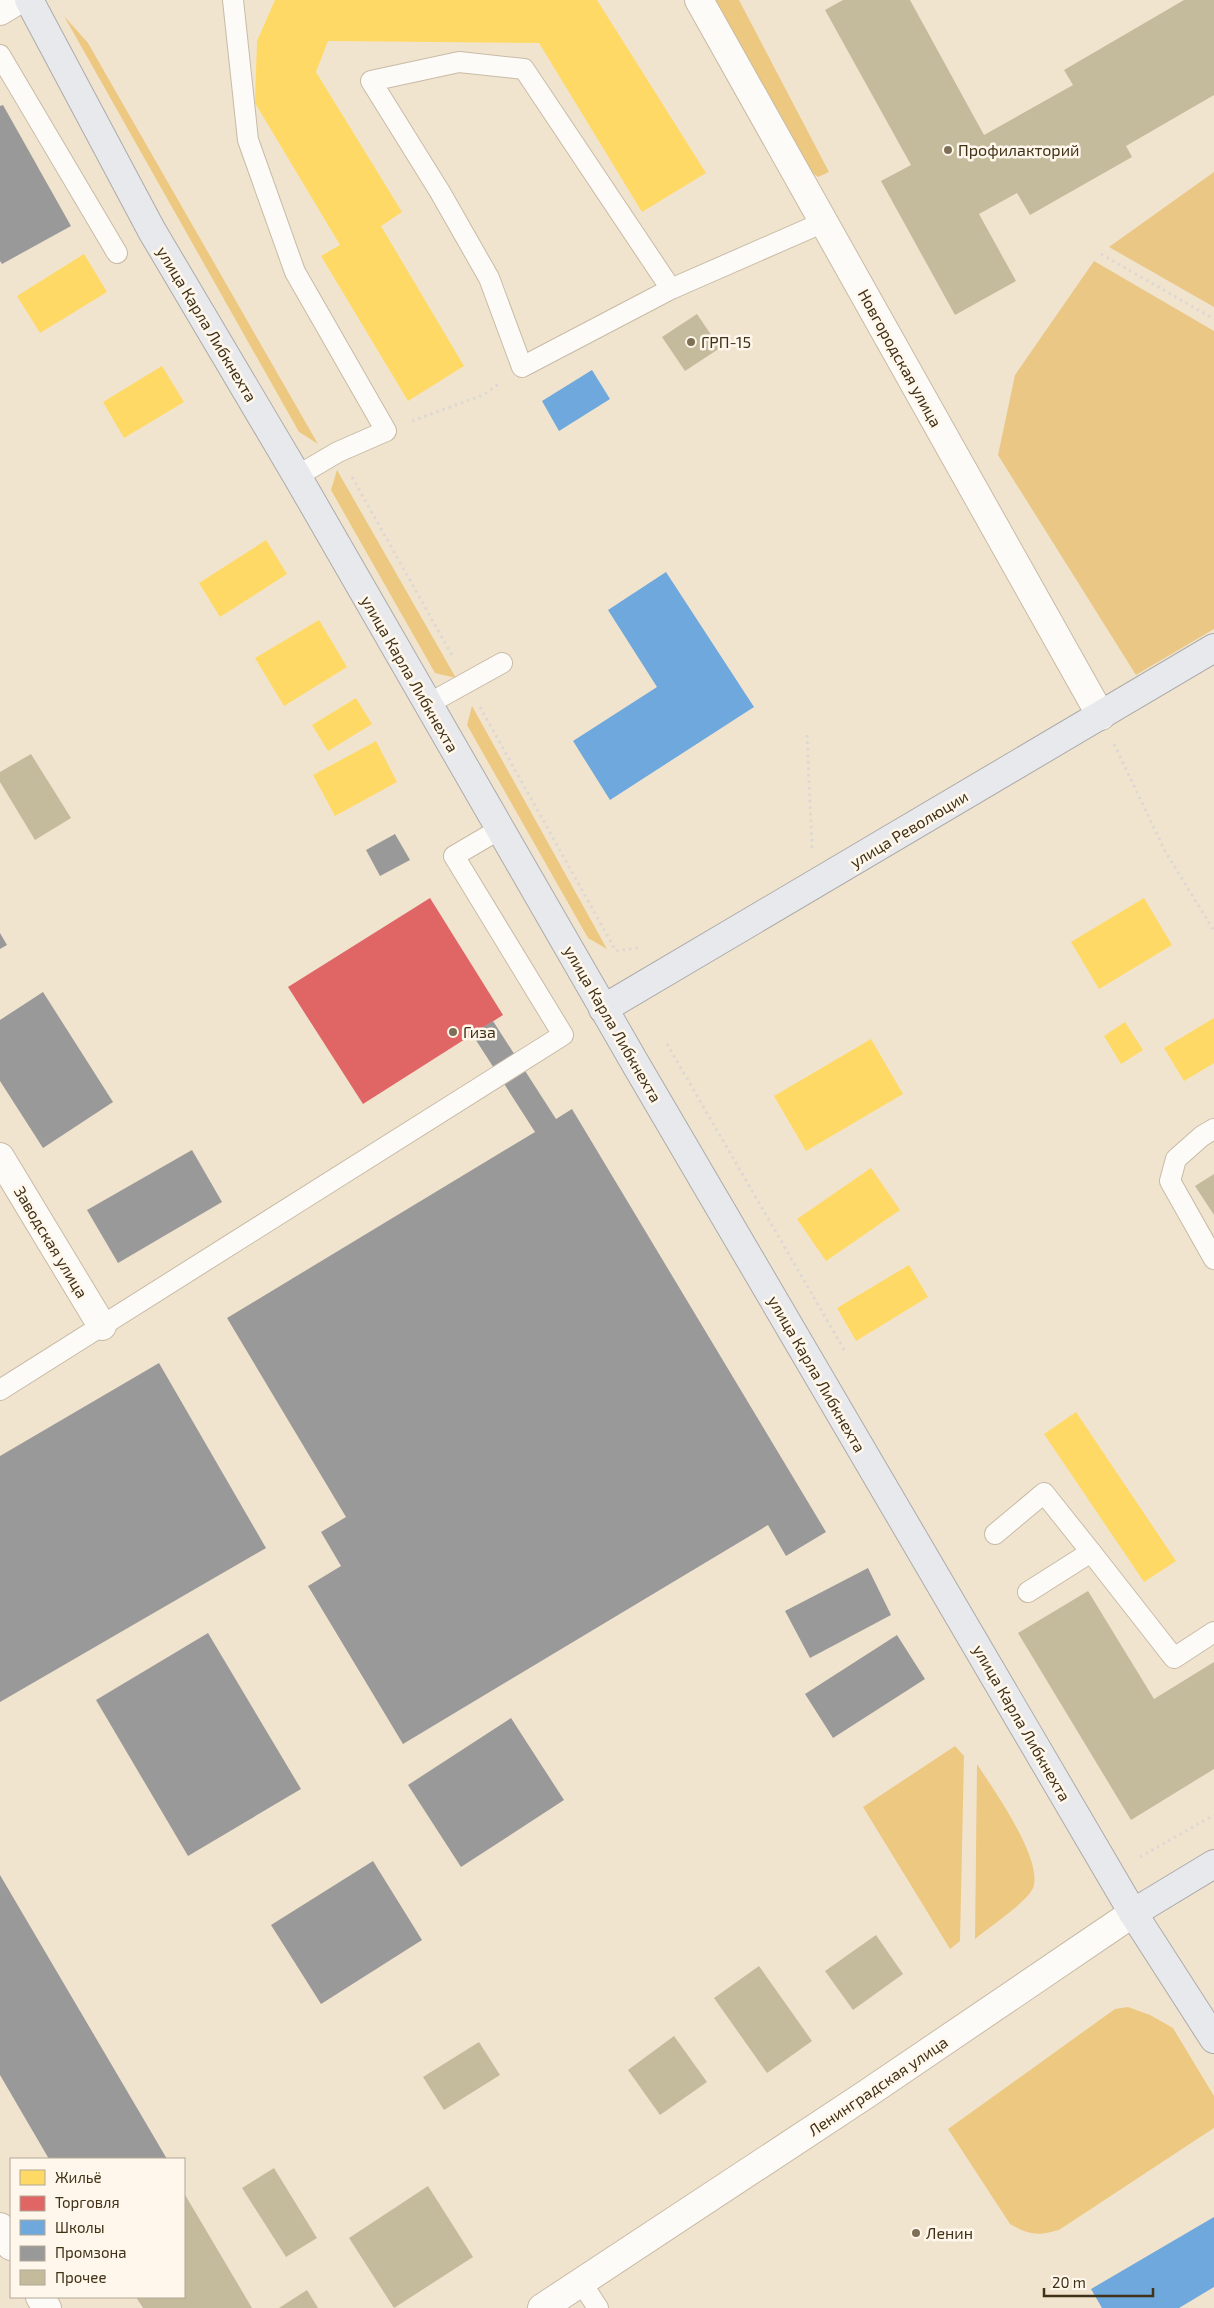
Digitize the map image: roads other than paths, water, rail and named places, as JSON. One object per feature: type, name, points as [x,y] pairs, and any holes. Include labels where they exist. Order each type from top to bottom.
[{"type":"main road","name":"улица Карла Либкнехта","points":[[29,0],[152,231],[297,476],[603,1009],[1133,1913],[1214,2039]]},
{"type":"main road","name":"улица Революции","points":[[603,1009],[1214,648]]},
{"type":"main road","name":"Ленинградская улица","points":[[1133,1913],[1214,1864]]},
{"type":"street","points":[[0,12],[18,0]]},
{"type":"street","name":"Новгородская улица","points":[[699,0],[1101,716]]},
{"type":"street","name":"Заводская улица","points":[[0,1157],[102,1326]]},
{"type":"street","name":"Ленинградская улица","points":[[542,2308],[865,2095],[1133,1913]]},
{"type":"street","points":[[0,2227],[10,2244]]},
{"type":"lane","points":[[233,0],[248,140],[295,272],[386,431],[338,452],[297,476]]},
{"type":"lane","points":[[0,55],[117,253]]},
{"type":"lane","points":[[671,289],[524,69],[460,62],[371,82],[440,192],[489,278],[522,367],[671,289],[824,222]]},
{"type":"lane","points":[[428,704],[502,662]]},
{"type":"lane","points":[[0,1390],[564,1035],[454,856],[500,829]]},
{"type":"lane","points":[[1214,1129],[1202,1136],[1176,1159],[1170,1181],[1214,1258]]},
{"type":"lane","points":[[995,1534],[1044,1493],[1174,1658],[1214,1632]]},
{"type":"lane","points":[[1028,1592],[1091,1552]]},
{"type":"lane","points":[[581,2282],[598,2308]]},
{"type":"place","name":"Профилакторий","points":[[948,150]]},
{"type":"place","name":"ГРП-15","points":[[691,342]]},
{"type":"place","name":"Гиза","points":[[453,1032]]},
{"type":"place","name":"Ленин","points":[[916,2233]]}]
